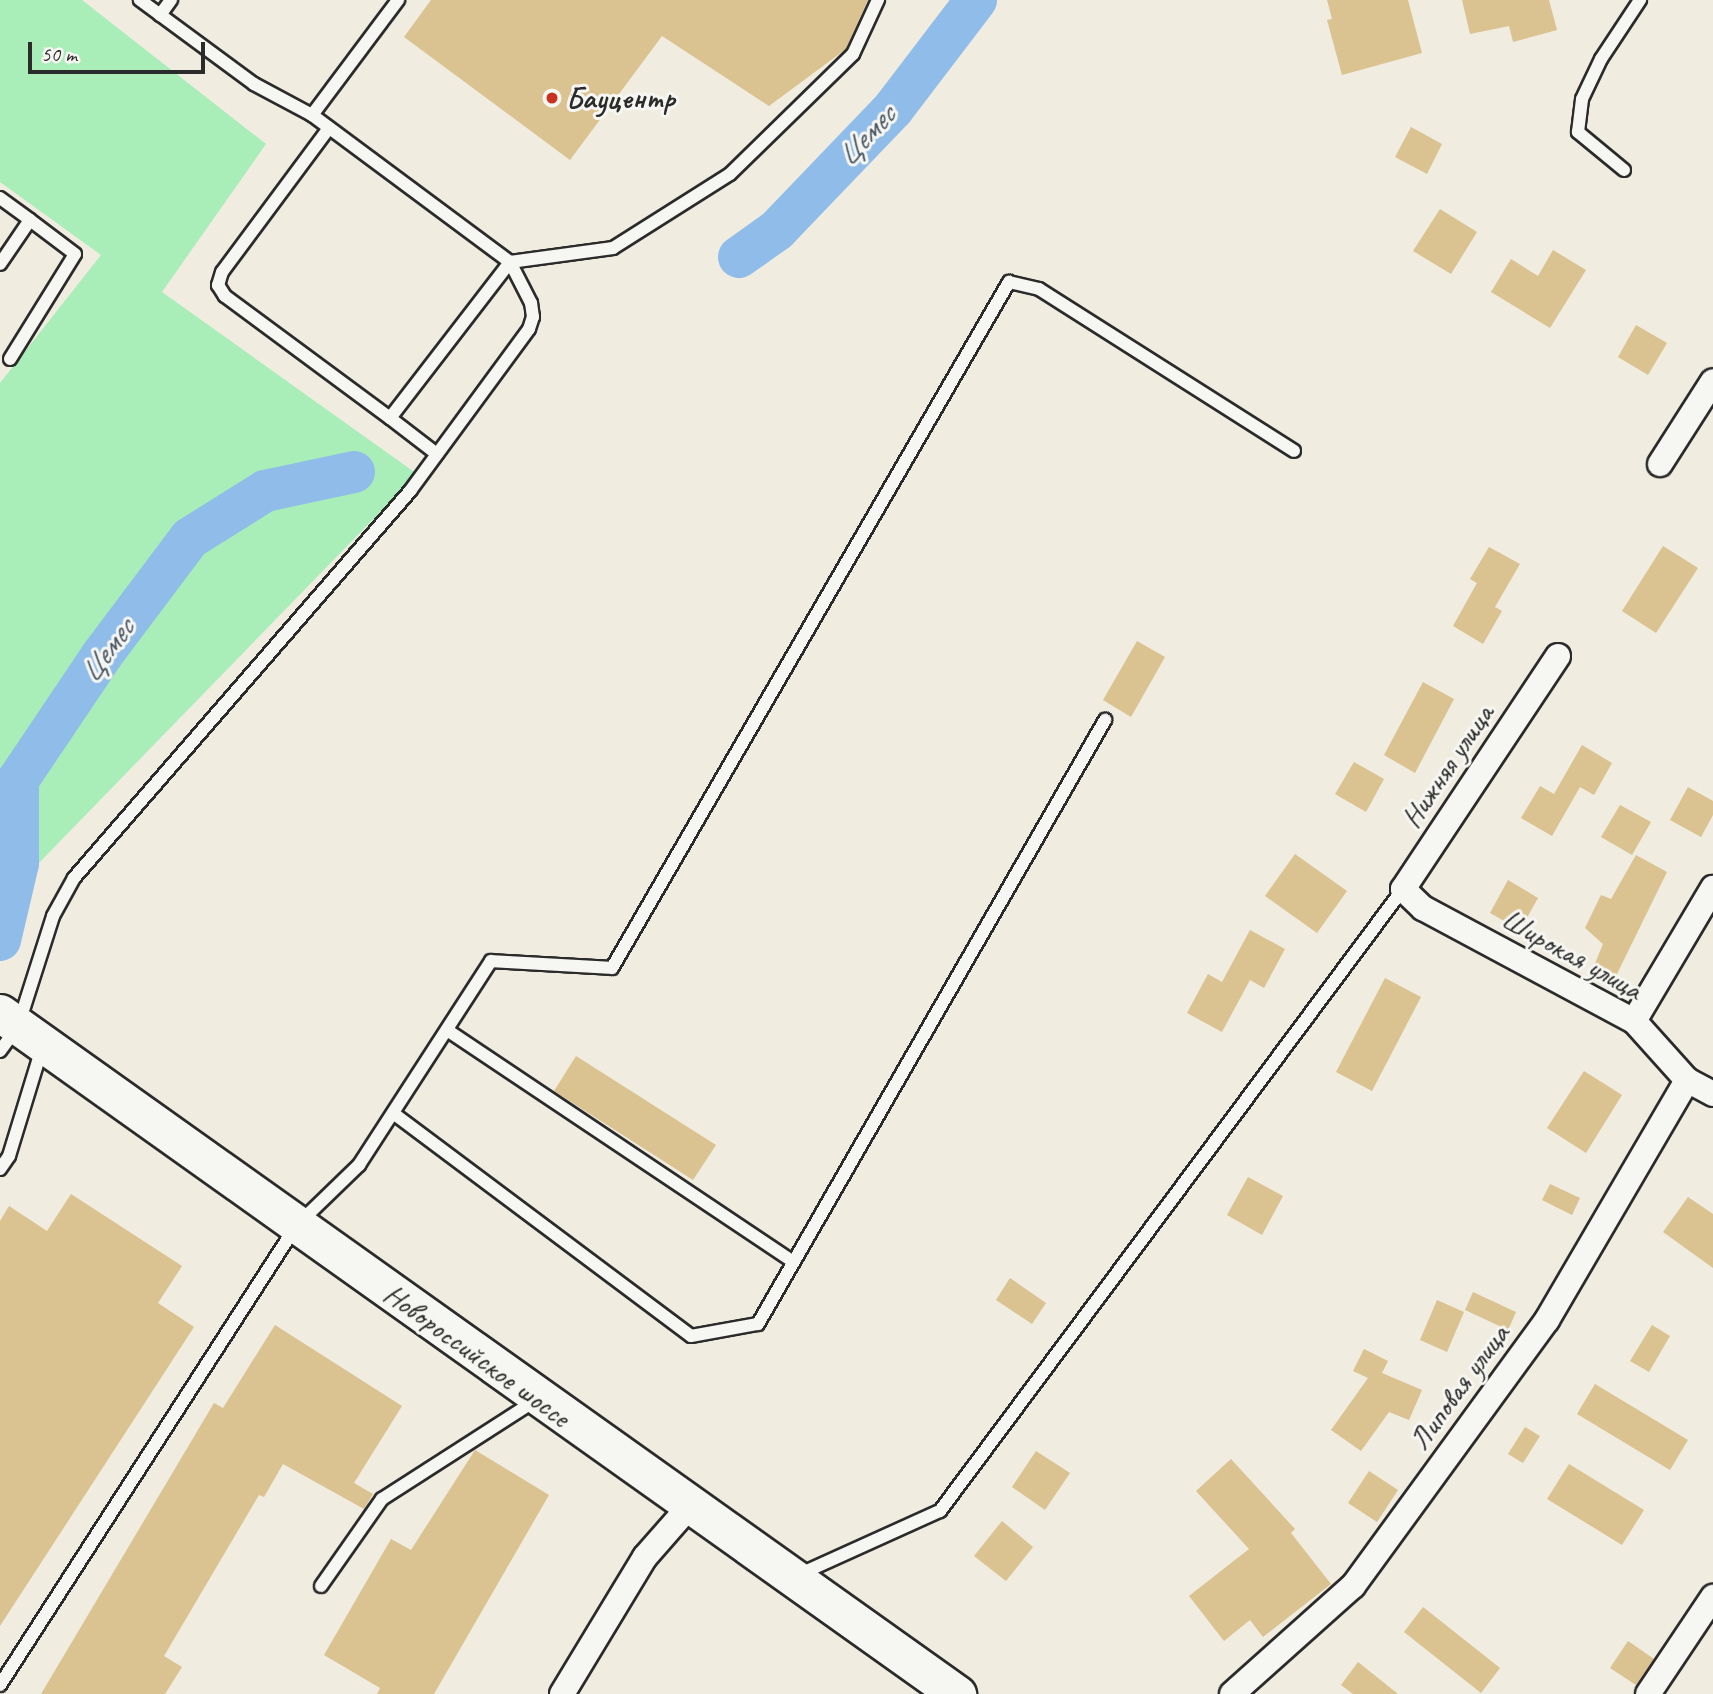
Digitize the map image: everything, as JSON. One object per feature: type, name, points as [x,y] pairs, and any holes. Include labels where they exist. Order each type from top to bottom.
[{"type":"main road","name":"Новороссийское шоссе","points":[[15,1033],[296,1226],[688,1507],[957,1694]]},
{"type":"street","points":[[1660,464],[1713,381]]},
{"type":"street","name":"Нижняя улица","points":[[1403,889],[1558,656]]},
{"type":"street","points":[[1633,1021],[1713,888]]},
{"type":"street","name":"Широкая улица","points":[[1403,889],[1423,908],[1633,1021],[1688,1080],[1713,1094]]},
{"type":"street","name":"Липовая улица","points":[[1233,1694],[1361,1575],[1547,1320],[1688,1080]]},
{"type":"street","points":[[562,1694],[645,1557],[688,1507]]},
{"type":"street","points":[[1648,1694],[1713,1597]]},
{"type":"lane","points":[[0,1169],[9,1156],[15,1033],[53,916],[74,878],[438,454],[531,323],[531,303],[510,262],[312,115],[254,84],[140,0]]},
{"type":"lane","points":[[160,15],[171,0]]},
{"type":"lane","points":[[312,115],[398,0]]},
{"type":"lane","points":[[390,418],[510,262],[612,248],[730,174],[853,54],[878,0]]},
{"type":"lane","points":[[1624,170],[1578,132],[1582,99],[1601,59],[1640,0]]},
{"type":"lane","points":[[329,128],[222,271],[218,285],[225,296],[438,454]]},
{"type":"lane","points":[[0,198],[75,254],[10,359]]},
{"type":"lane","points":[[0,264],[30,220]]},
{"type":"lane","points":[[0,1685],[296,1226],[359,1165],[491,961],[612,968],[1009,282],[1039,289],[1294,451]]},
{"type":"lane","points":[[393,1113],[691,1336],[758,1324],[1105,720]]},
{"type":"lane","points":[[791,1578],[940,1511],[1403,889]]},
{"type":"lane","points":[[447,1030],[792,1262]]},
{"type":"lane","points":[[321,1586],[382,1499],[538,1399]]},
{"type":"green space","points":[[0,0],[82,0],[266,144],[162,292],[417,474],[0,903],[0,383],[101,255],[0,182]]},
{"type":"building","name":"Бауцентр","points":[[431,0],[868,0],[846,49],[769,106],[662,36],[570,160],[404,37]]},
{"type":"building","points":[[1327,0],[1408,0],[1422,53],[1342,75],[1327,20],[1332,19]]},
{"type":"building","points":[[1462,0],[1549,0],[1557,30],[1513,42],[1509,26],[1470,34]]},
{"type":"building","points":[[1411,127],[1442,144],[1427,174],[1395,157]]},
{"type":"building","points":[[1440,209],[1477,232],[1451,274],[1413,251]]},
{"type":"building","points":[[1553,250],[1586,270],[1550,328],[1491,292],[1511,259],[1538,276]]},
{"type":"building","points":[[1636,325],[1667,343],[1648,375],[1618,357]]},
{"type":"building","points":[[1663,546],[1698,568],[1656,633],[1622,611]]},
{"type":"building","points":[[1489,547],[1520,564],[1495,607],[1502,611],[1483,644],[1453,626],[1477,583],[1470,579]]},
{"type":"building","points":[[1137,641],[1165,657],[1131,717],[1103,700]]},
{"type":"building","points":[[1423,682],[1454,699],[1415,773],[1384,755]]},
{"type":"building","points":[[1582,745],[1612,763],[1594,795],[1580,787],[1552,836],[1521,818],[1540,786],[1554,794]]},
{"type":"building","points":[[1354,762],[1384,779],[1366,812],[1335,794]]},
{"type":"building","points":[[1688,787],[1713,801],[1713,815],[1701,837],[1670,820]]},
{"type":"building","points":[[1620,805],[1651,822],[1632,855],[1601,837]]},
{"type":"building","points":[[1295,854],[1347,891],[1317,933],[1265,896]]},
{"type":"building","points":[[1636,855],[1667,872],[1613,982],[1594,966],[1603,944],[1585,928],[1601,895],[1611,899]]},
{"type":"building","points":[[1508,880],[1538,898],[1520,930],[1490,913]]},
{"type":"building","points":[[1250,930],[1285,949],[1264,988],[1250,980],[1222,1032],[1187,1013],[1208,974],[1222,982]]},
{"type":"building","points":[[1385,978],[1421,997],[1372,1091],[1336,1072]]},
{"type":"building","points":[[576,1056],[716,1145],[693,1180],[554,1091]]},
{"type":"building","points":[[1584,1071],[1622,1095],[1586,1153],[1547,1128]]},
{"type":"building","points":[[1248,1177],[1283,1196],[1262,1235],[1227,1215]]},
{"type":"building","points":[[1550,1184],[1580,1198],[1572,1215],[1542,1200]]},
{"type":"building","points":[[71,1194],[182,1266],[158,1303],[194,1327],[0,1626],[0,1221],[9,1206],[47,1231]]},
{"type":"building","points":[[1688,1197],[1713,1214],[1713,1268],[1663,1232]]},
{"type":"building","points":[[1010,1278],[1046,1303],[1032,1324],[996,1300]]},
{"type":"building","points":[[1473,1292],[1516,1312],[1508,1330],[1465,1310]]},
{"type":"building","points":[[1437,1300],[1464,1312],[1447,1352],[1420,1340]]},
{"type":"building","points":[[275,1325],[402,1406],[354,1483],[373,1494],[364,1509],[283,1464],[264,1497],[259,1495],[164,1656],[182,1667],[165,1694],[41,1694],[214,1403],[223,1408]]},
{"type":"building","points":[[1652,1325],[1670,1336],[1649,1372],[1630,1361]]},
{"type":"building","points":[[1364,1349],[1388,1361],[1382,1373],[1422,1390],[1409,1420],[1389,1412],[1361,1451],[1331,1430],[1368,1378],[1353,1371]]},
{"type":"building","points":[[1595,1384],[1688,1440],[1670,1470],[1577,1414]]},
{"type":"building","points":[[1525,1427],[1540,1436],[1523,1463],[1508,1454]]},
{"type":"building","points":[[475,1450],[549,1495],[434,1694],[377,1694],[380,1688],[324,1655],[391,1539],[411,1550]]},
{"type":"building","points":[[1036,1451],[1070,1473],[1045,1510],[1012,1487]]},
{"type":"building","points":[[1231,1459],[1295,1529],[1291,1533],[1331,1584],[1263,1637],[1250,1620],[1224,1641],[1189,1596],[1249,1549],[1196,1491]]},
{"type":"building","points":[[1569,1464],[1644,1510],[1622,1545],[1547,1499]]},
{"type":"building","points":[[1369,1471],[1398,1490],[1377,1522],[1348,1503]]},
{"type":"building","points":[[1002,1521],[1033,1547],[1006,1581],[974,1556]]},
{"type":"building","points":[[1423,1607],[1500,1668],[1481,1693],[1404,1632]]},
{"type":"building","points":[[1628,1641],[1654,1659],[1636,1685],[1610,1668]]},
{"type":"building","points":[[1358,1662],[1398,1694],[1353,1694],[1341,1685]]},
{"type":"waterway","name":"Цемес","points":[[739,257],[777,230],[893,109],[976,0]]},
{"type":"waterway","name":"Цемес","points":[[0,940],[18,863],[18,780],[102,655],[190,538],[265,491],[354,472]]},
{"type":"place","name":"Бауцентр","points":[[552,98]]}]
